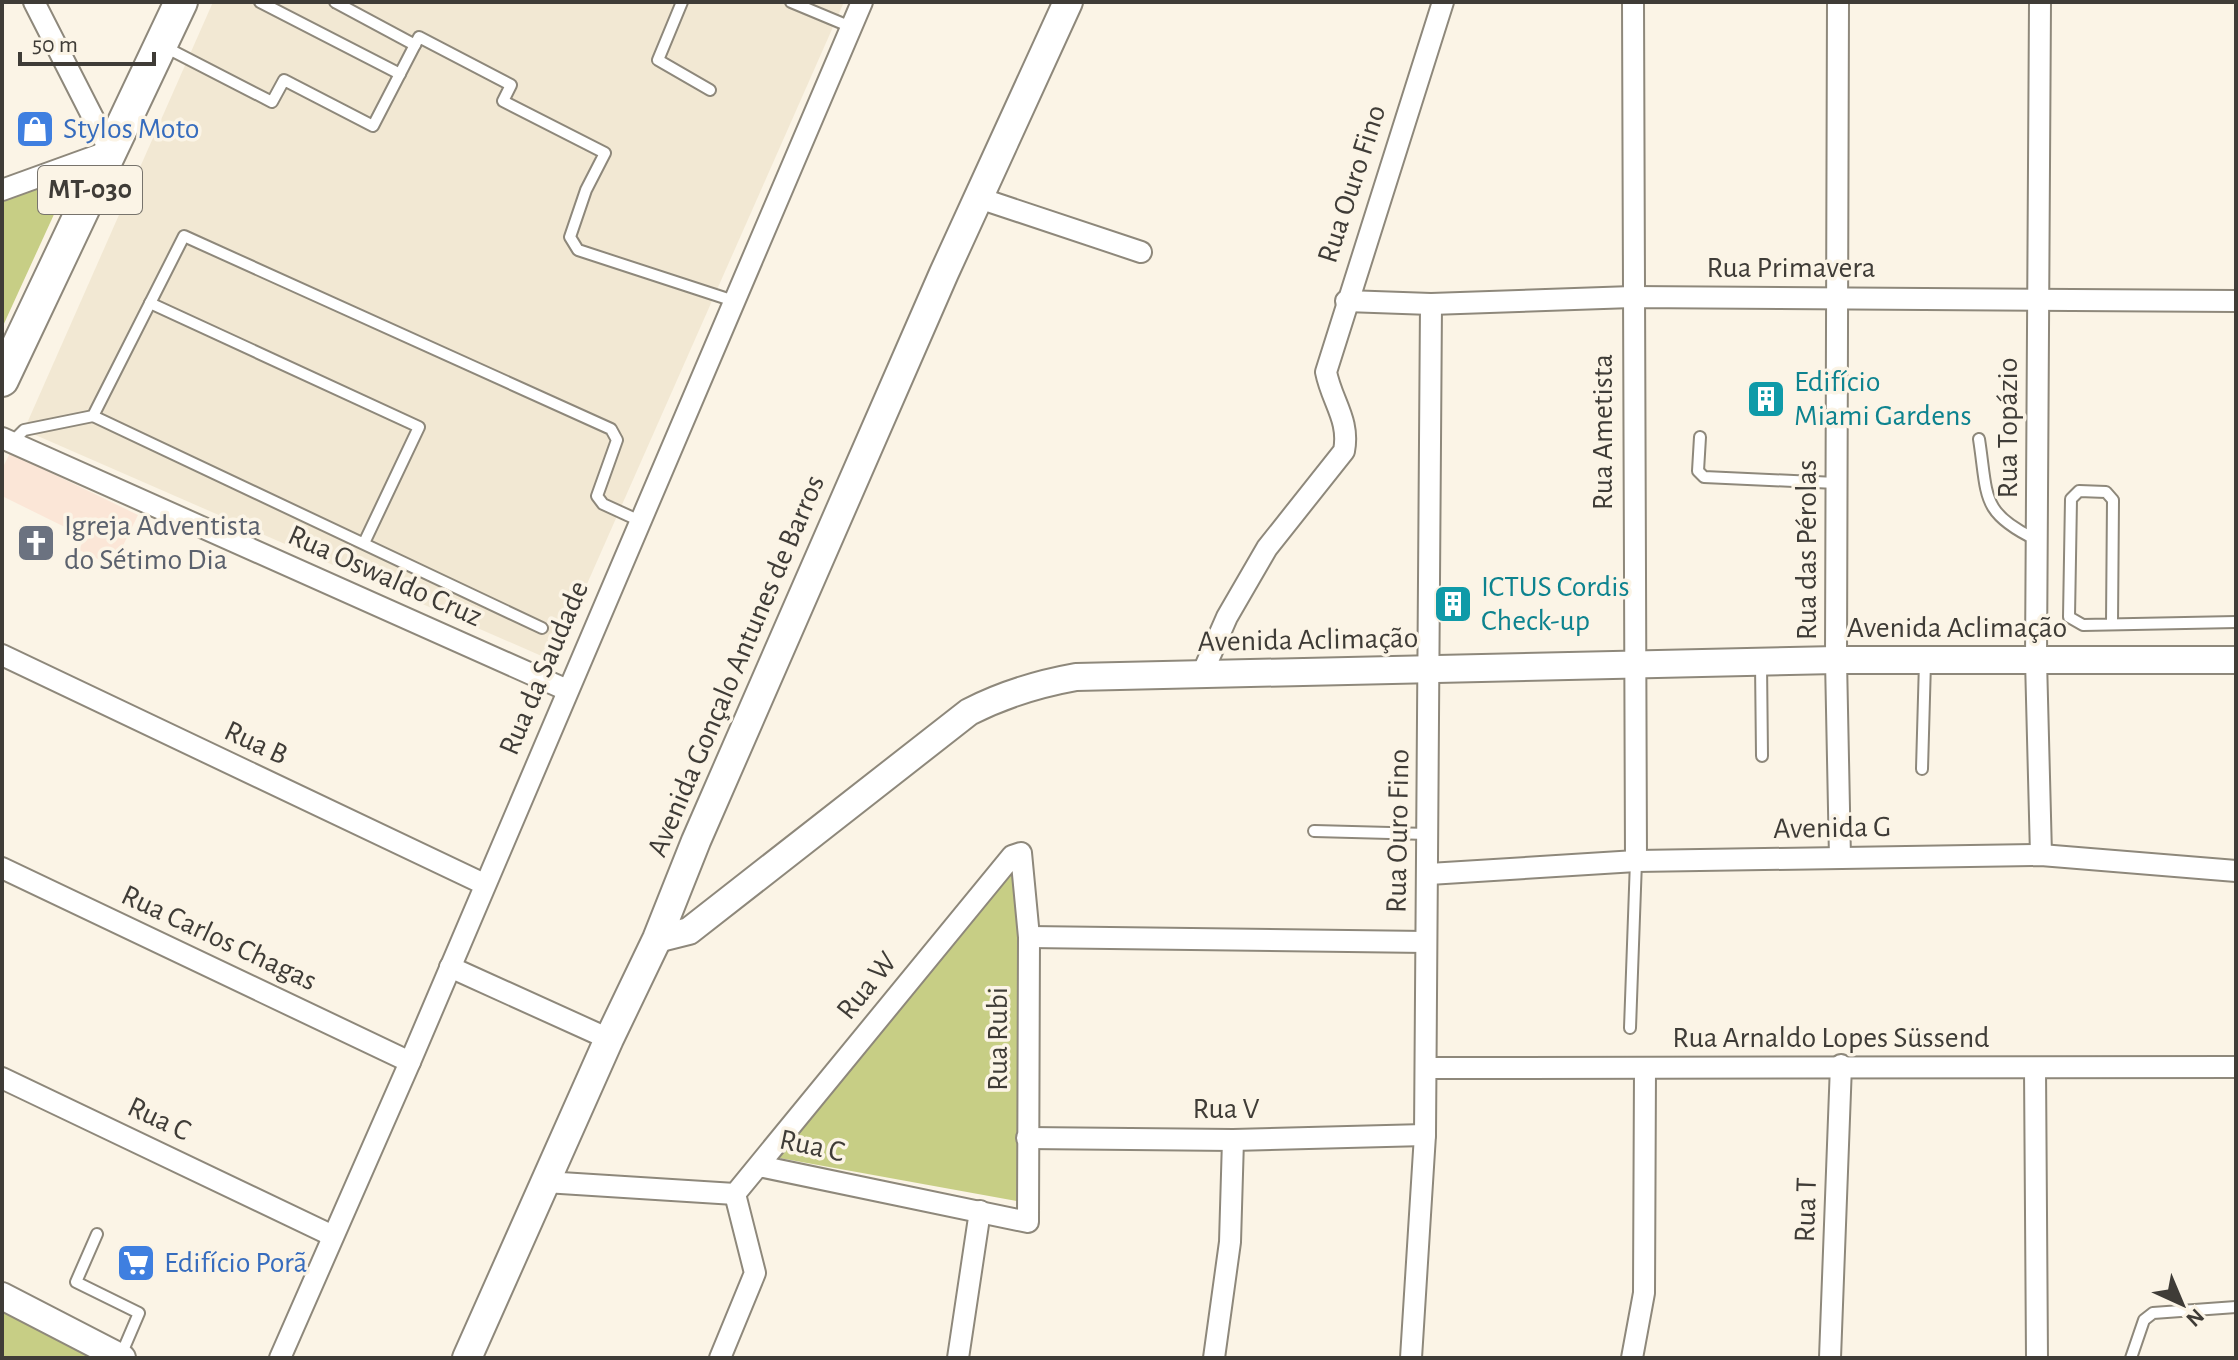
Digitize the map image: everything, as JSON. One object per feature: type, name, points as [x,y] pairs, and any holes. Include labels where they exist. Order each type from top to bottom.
[{"type":"main road","name":"MT-030","points":[[2,380],[108,150],[181,2]]},
{"type":"main road","name":"Avenida Gonçalo Antunes de Barros","points":[[467,1358],[609,1039],[657,939],[696,841],[1068,2]]},
{"type":"street","points":[[2,190],[108,150],[34,2]]},
{"type":"street","name":"Rua da Saudade","points":[[280,1358],[410,1062],[862,2]]},
{"type":"street","name":"Rua Ouro Fino","points":[[1202,674],[1227,617],[1267,548],[1344,451],[1347,433],[1343,416],[1330,391],[1326,372],[1443,2]]},
{"type":"street","name":"Rua Ametista","points":[[1633,2],[1636,861]]},
{"type":"street","name":"Rua das Pérolas","points":[[1838,2],[1836,660],[1840,858]]},
{"type":"street","name":"Rua Topázio","points":[[2040,2],[2036,660],[2041,855]]},
{"type":"street","points":[[979,198],[1141,252]]},
{"type":"street","name":"Rua Primavera","points":[[1346,301],[1431,304],[1632,297],[2236,301]]},
{"type":"street","name":"Rua Ouro Fino","points":[[1411,1358],[1425,1135],[1430,834],[1431,304]]},
{"type":"street","name":"Rua Oswaldo Cruz","points":[[7,440],[567,690]]},
{"type":"street","name":"Rua B","points":[[2,655],[484,884]]},
{"type":"street","name":"Avenida Aclimação","points":[[657,939],[673,938],[689,931],[969,712],[1006,694],[1076,677],[1761,661],[2236,660]]},
{"type":"street","name":"Rua W","points":[[759,1166],[1012,856],[1018,852],[1023,856]]},
{"type":"street","name":"Avenida G","points":[[1429,874],[1636,861],[2041,855],[2236,871]]},
{"type":"street","name":"Rua Rubi","points":[[1023,856],[1029,937],[1028,1222]]},
{"type":"street","name":"Rua Carlos Chagas","points":[[2,868],[410,1062]]},
{"type":"street","points":[[1029,937],[1426,942]]},
{"type":"street","points":[[450,967],[609,1039]]},
{"type":"street","name":"Rua Arnaldo Lopes Süssend","points":[[1426,1068],[1645,1069],[1841,1065],[2236,1067]]},
{"type":"street","name":"Rua T","points":[[1830,1358],[1841,1065]]},
{"type":"street","points":[[2035,1068],[2037,1358]]},
{"type":"street","points":[[1632,1358],[1644,1293],[1645,1069]]},
{"type":"street","name":"Rua C","points":[[2,1078],[333,1236]]},
{"type":"street","name":"Rua V","points":[[1027,1138],[1233,1140],[1425,1135]]},
{"type":"street","points":[[1214,1358],[1230,1242],[1233,1140]]},
{"type":"street","name":"Rua C","points":[[735,1194],[759,1166],[1028,1222]]},
{"type":"street","points":[[545,1182],[735,1194],[755,1273],[720,1358]]},
{"type":"street","points":[[958,1358],[980,1211]]},
{"type":"street","points":[[2,1296],[121,1358]]},
{"type":"lane","points":[[260,2],[400,74]]},
{"type":"lane","points":[[335,2],[415,45]]},
{"type":"lane","points":[[682,2],[658,60],[710,90]]},
{"type":"lane","points":[[791,2],[851,27]]},
{"type":"lane","points":[[160,44],[272,102],[284,80],[373,126],[419,37],[511,85],[503,101],[605,153],[586,190],[570,237],[578,250],[734,301]]},
{"type":"lane","points":[[93,416],[184,236],[611,429],[617,440],[597,496],[603,504],[640,521]]},
{"type":"lane","points":[[150,303],[419,427],[364,543]]},
{"type":"lane","points":[[7,440],[24,430],[93,416],[542,628]]},
{"type":"lane","points":[[1700,437],[1698,471],[1704,477],[1836,483]]},
{"type":"lane","points":[[1979,439],[1988,499],[1996,516],[2008,526],[2037,540]]},
{"type":"lane","points":[[2112,623],[2113,500],[2106,492],[2079,491],[2071,499],[2069,617],[2083,625],[2236,622]]},
{"type":"lane","points":[[1922,769],[1925,660]]},
{"type":"lane","points":[[1761,661],[1762,756]]},
{"type":"lane","points":[[1314,831],[1430,834]]},
{"type":"lane","points":[[1630,1028],[1636,861]]},
{"type":"lane","points":[[97,1234],[76,1282],[139,1313],[121,1358]]},
{"type":"lane","points":[[2131,1358],[2144,1320],[2153,1313],[2236,1307]]},
{"type":"shaded area","points":[[213,2],[844,2],[553,661],[24,430]]},
{"type":"shaded area","points":[[10,453],[138,515],[113,566],[79,550],[85,537],[2,496],[2,469]]},
{"type":"green space","points":[[72,175],[2,328],[2,199]]},
{"type":"green space","points":[[1017,859],[1022,1202],[774,1157]]},
{"type":"green space","points":[[2,1310],[103,1358],[2,1358]]},
{"type":"place","name":"Stylos Moto","points":[[35,129]]},
{"type":"place","name":"Edifício Miami Gardens","points":[[1766,399]]},
{"type":"place","name":"Igreja Adventista do Sétimo Dia","points":[[36,543]]},
{"type":"place","name":"ICTUS Cordis Check-up","points":[[1453,604]]},
{"type":"place","name":"Edifício Porã","points":[[136,1263]]}]
